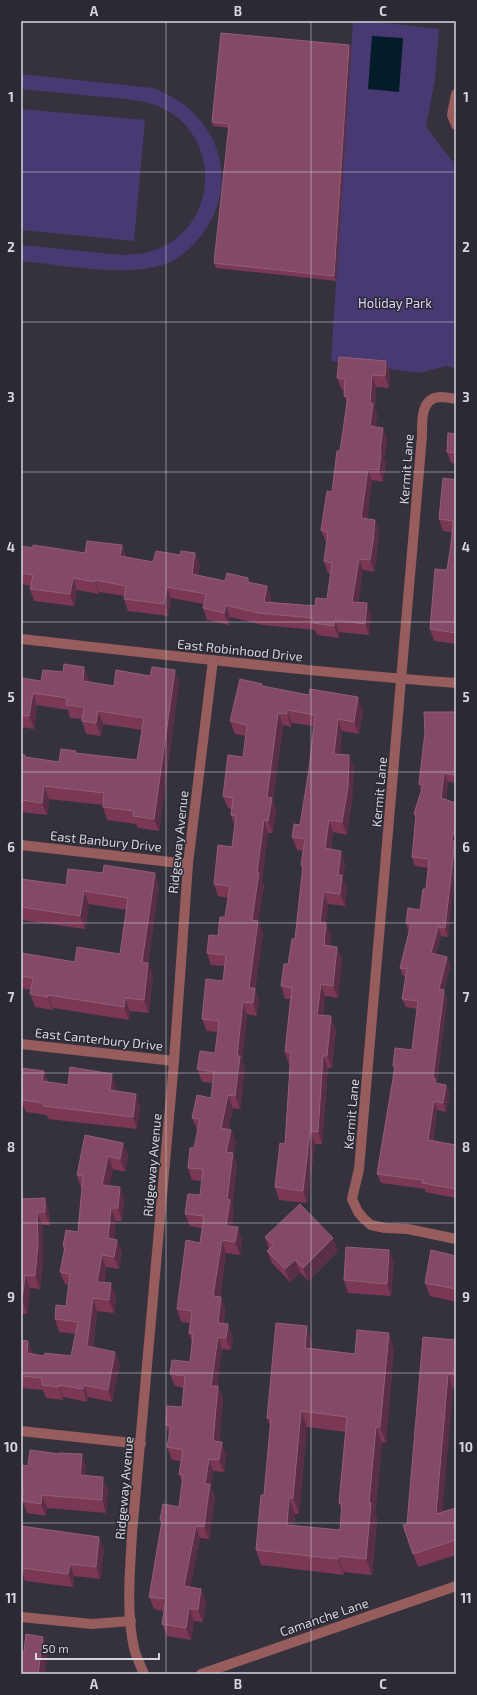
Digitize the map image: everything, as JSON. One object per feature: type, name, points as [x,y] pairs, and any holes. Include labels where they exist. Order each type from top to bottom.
[{"type":"street","points":[[456,94],[452,115],[456,125]]},
{"type":"street","name":"Kermit Lane","points":[[456,399],[439,397],[431,399],[421,417],[422,436],[402,679],[359,1169],[352,1199],[358,1212],[371,1224],[384,1228],[408,1229],[456,1239]]},
{"type":"street","name":"East Robinhood Drive","points":[[21,639],[213,660],[456,683]]},
{"type":"street","name":"Ridgeway Avenue","points":[[144,1673],[134,1649],[131,1620],[130,1584],[174,1061],[188,864],[213,660]]},
{"type":"street","name":"East Banbury Drive","points":[[21,845],[188,864]]},
{"type":"street","name":"East Canterbury Drive","points":[[21,1044],[174,1061]]},
{"type":"street","points":[[21,1431],[141,1444]]},
{"type":"street","name":"Camanche Lane","points":[[201,1674],[456,1586]]},
{"type":"street","points":[[21,1617],[92,1624],[131,1620]]},
{"type":"green space","name":"Holiday Park","points":[[353,21],[367,21],[439,29],[435,80],[426,127],[452,161],[456,161],[456,368],[446,366],[419,373],[331,361]]},
{"type":"green space","points":[[21,74],[153,88],[173,98],[191,110],[205,126],[215,144],[220,163],[221,183],[217,205],[208,226],[200,238],[184,253],[172,261],[149,268],[132,270],[94,269],[21,261],[21,245],[121,255],[141,253],[161,248],[173,241],[187,228],[197,212],[203,195],[205,178],[203,160],[197,143],[187,127],[173,114],[155,105],[135,100],[21,89]]},
{"type":"green space","points":[[21,109],[145,120],[134,241],[21,230]]},
{"type":"water","points":[[372,36],[403,38],[399,92],[368,89]]},
{"type":"building","points":[[221,33],[349,45],[334,276],[214,263],[229,124],[212,122]]},
{"type":"building","points":[[339,357],[386,361],[385,376],[372,375],[370,403],[373,403],[370,426],[383,428],[379,470],[368,469],[361,518],[375,520],[373,542],[370,560],[359,559],[352,602],[367,603],[365,624],[335,620],[334,626],[313,623],[313,618],[258,613],[226,605],[224,613],[203,608],[206,594],[167,587],[164,604],[124,599],[126,586],[95,580],[95,582],[73,578],[70,594],[30,589],[33,575],[21,573],[21,546],[33,548],[33,545],[85,553],[87,541],[122,545],[120,556],[153,562],[156,551],[180,555],[181,551],[195,553],[192,574],[225,581],[227,573],[248,578],[248,582],[267,586],[264,602],[315,606],[316,598],[327,599],[332,563],[324,561],[328,532],[321,530],[327,491],[332,492],[337,451],[340,451],[348,396],[344,396],[345,379],[337,378]]},
{"type":"building","points":[[448,433],[456,434],[456,453],[447,452]]},
{"type":"building","points":[[443,478],[456,480],[456,633],[430,629],[435,569],[447,570],[453,521],[439,519]]},
{"type":"building","points":[[64,664],[84,667],[83,681],[114,686],[116,670],[150,676],[152,667],[175,670],[154,819],[133,816],[134,811],[103,807],[104,793],[44,786],[42,803],[21,800],[21,754],[25,755],[25,757],[59,762],[61,749],[76,751],[75,753],[137,760],[144,718],[98,711],[96,723],[82,721],[84,707],[66,705],[67,698],[33,693],[29,716],[21,715],[21,678],[41,681],[43,670],[63,672]]},
{"type":"building","points":[[240,679],[262,684],[262,686],[309,695],[310,689],[358,697],[354,722],[338,719],[334,754],[349,755],[348,787],[342,822],[329,820],[325,848],[341,851],[338,875],[342,875],[340,894],[324,892],[320,922],[326,923],[324,945],[337,947],[333,986],[321,984],[317,1015],[331,1016],[327,1056],[323,1056],[318,1132],[310,1131],[303,1191],[275,1187],[280,1143],[285,1144],[291,1052],[285,1052],[292,988],[281,986],[284,964],[288,964],[292,939],[295,939],[303,866],[301,865],[305,839],[292,837],[294,824],[300,825],[309,769],[315,715],[287,710],[287,714],[278,713],[267,797],[272,798],[268,821],[264,820],[257,872],[259,873],[252,920],[258,921],[249,988],[255,988],[253,1003],[243,1002],[237,1056],[240,1056],[235,1096],[228,1095],[221,1128],[231,1130],[226,1152],[233,1153],[227,1199],[230,1200],[226,1226],[238,1227],[235,1242],[222,1240],[213,1296],[221,1297],[218,1323],[228,1324],[226,1338],[218,1337],[211,1386],[218,1386],[213,1441],[222,1442],[219,1460],[209,1459],[205,1484],[210,1484],[204,1527],[196,1526],[184,1586],[201,1589],[198,1610],[189,1608],[186,1628],[162,1624],[166,1599],[149,1597],[162,1521],[160,1520],[163,1504],[179,1507],[183,1475],[179,1474],[183,1450],[167,1447],[171,1426],[166,1425],[167,1406],[182,1407],[185,1376],[170,1374],[172,1360],[190,1362],[193,1334],[189,1333],[192,1311],[177,1309],[186,1240],[200,1243],[204,1216],[185,1214],[188,1194],[200,1195],[203,1169],[188,1168],[190,1148],[194,1148],[200,1119],[192,1118],[197,1095],[211,1098],[214,1072],[197,1069],[200,1051],[215,1053],[219,1021],[202,1019],[206,979],[223,981],[226,955],[207,953],[209,935],[218,936],[220,917],[225,917],[230,886],[214,884],[218,845],[232,847],[236,816],[231,815],[233,798],[223,796],[228,755],[243,757],[247,725],[230,721]]},
{"type":"building","points":[[424,712],[456,712],[456,760],[454,775],[444,773],[441,798],[456,803],[456,826],[451,841],[455,841],[445,928],[438,927],[431,953],[447,957],[439,989],[444,990],[433,1077],[435,1078],[435,1083],[446,1085],[443,1103],[434,1101],[428,1140],[456,1145],[456,1189],[422,1183],[423,1180],[377,1174],[395,1067],[393,1066],[395,1048],[412,1050],[418,1001],[402,999],[407,969],[400,968],[411,924],[406,923],[408,908],[420,910],[423,889],[426,889],[429,859],[412,857],[416,815],[414,814],[423,785],[419,784],[425,732]]},
{"type":"building","points":[[104,865],[155,873],[142,962],[148,963],[144,1000],[125,998],[124,1007],[48,995],[48,997],[30,994],[33,978],[21,976],[21,953],[75,962],[77,947],[120,954],[128,898],[84,891],[80,916],[21,907],[21,879],[66,885],[68,869],[103,873]]},
{"type":"building","points":[[70,1067],[112,1074],[110,1090],[136,1094],[133,1117],[44,1106],[44,1103],[22,1100],[23,1093],[21,1093],[21,1068],[44,1071],[42,1081],[68,1085]]},
{"type":"building","points":[[85,1135],[123,1143],[120,1159],[108,1156],[102,1185],[120,1187],[118,1208],[111,1208],[108,1238],[117,1240],[114,1257],[102,1255],[97,1282],[111,1283],[109,1300],[93,1298],[87,1346],[115,1352],[108,1390],[84,1385],[83,1389],[59,1385],[59,1387],[42,1385],[42,1378],[21,1376],[21,1340],[28,1341],[27,1353],[44,1356],[45,1353],[71,1356],[78,1322],[55,1319],[56,1305],[66,1306],[70,1274],[60,1272],[65,1247],[63,1246],[66,1230],[78,1232],[83,1176],[77,1175]]},
{"type":"building","points":[[45,1198],[45,1212],[37,1212],[38,1244],[35,1276],[25,1275],[21,1301],[21,1199]]},
{"type":"building","points":[[300,1204],[333,1238],[303,1268],[295,1260],[285,1269],[267,1251],[273,1245],[265,1237]]},
{"type":"building","points":[[346,1247],[389,1250],[387,1284],[344,1280]]},
{"type":"building","points":[[431,1250],[456,1256],[456,1289],[425,1283]]},
{"type":"building","points":[[276,1323],[307,1326],[305,1348],[355,1354],[357,1330],[389,1333],[380,1427],[376,1427],[369,1503],[371,1503],[366,1559],[338,1556],[338,1559],[256,1550],[261,1495],[264,1495],[271,1418],[267,1418]],"holes":[[[301,1411],[347,1417],[339,1503],[342,1503],[340,1530],[287,1525],[289,1498],[293,1498]]]},
{"type":"building","points":[[423,1337],[456,1340],[456,1375],[448,1374],[436,1514],[456,1508],[456,1540],[413,1554],[403,1525],[407,1524]]},
{"type":"building","points":[[30,1450],[59,1454],[82,1454],[80,1475],[103,1477],[102,1500],[42,1495],[41,1504],[22,1501],[24,1488],[21,1487],[21,1465],[28,1466]]},
{"type":"building","points":[[21,1526],[99,1537],[96,1567],[70,1564],[68,1574],[21,1568],[23,1552],[21,1552]]},
{"type":"building","points":[[26,1634],[43,1637],[38,1674],[21,1674],[21,1652],[24,1652]]}]
